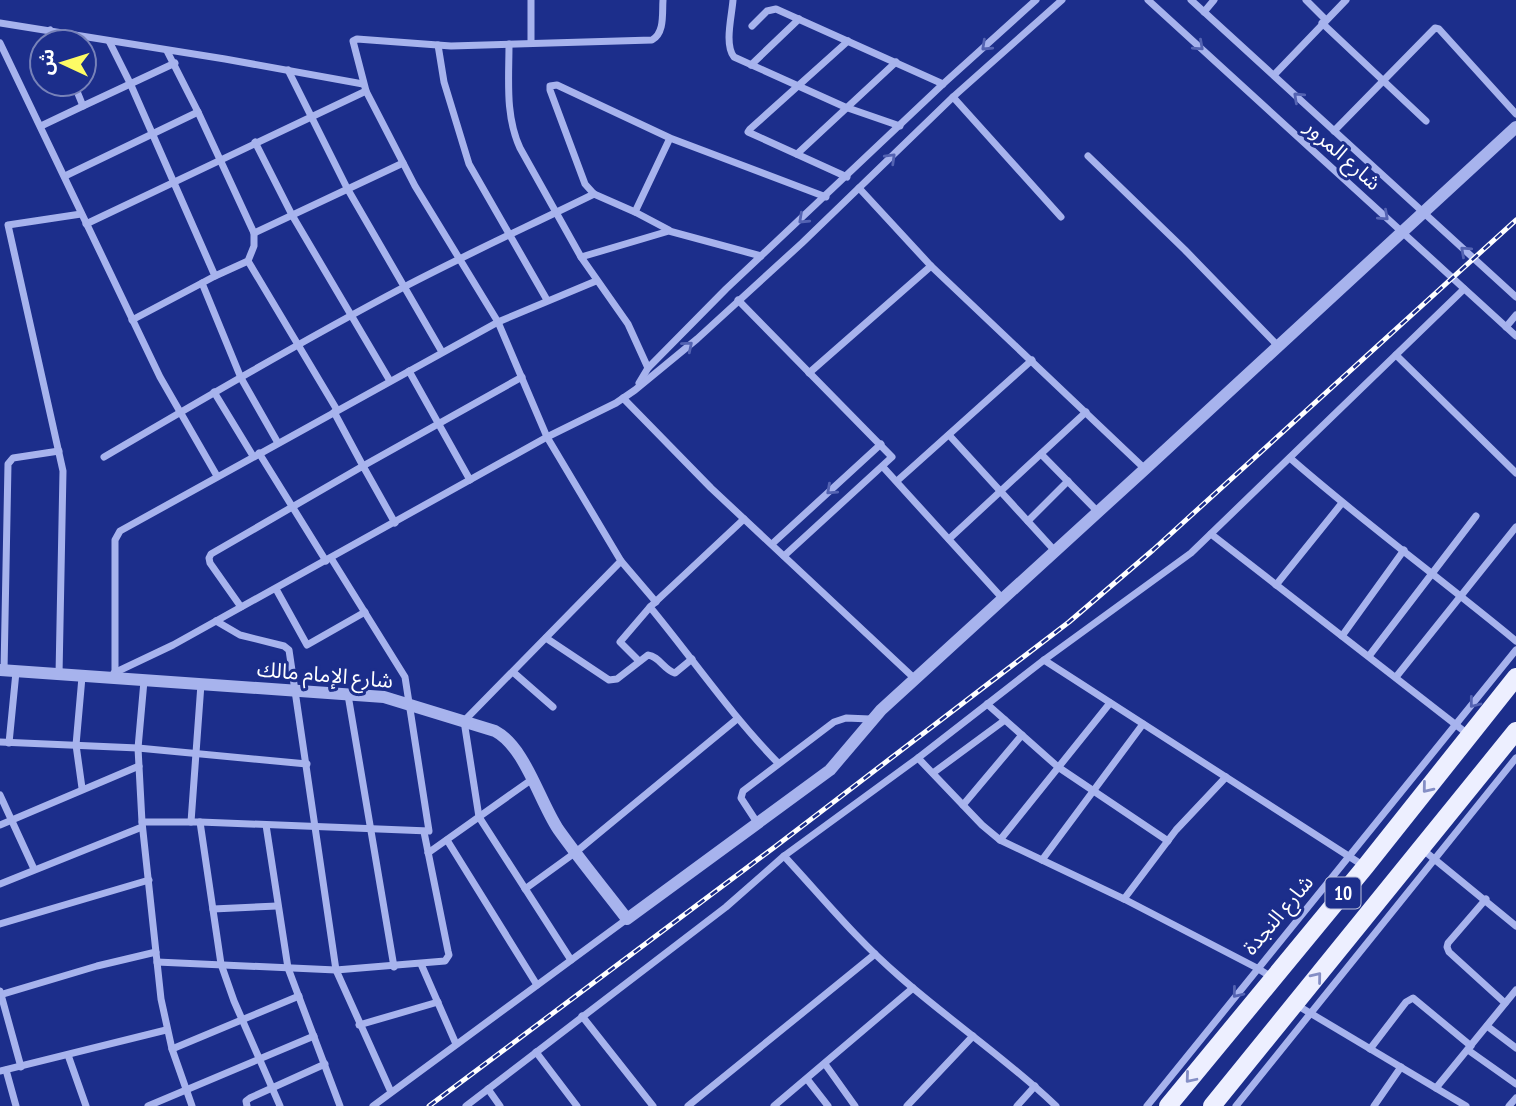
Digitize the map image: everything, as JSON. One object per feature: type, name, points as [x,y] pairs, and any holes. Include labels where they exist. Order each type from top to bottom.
[{"type":"main road","name":"10","points":[[1161,1101],[1203,1050],[1273,978],[1365,867],[1463,730],[1516,677]]},
{"type":"main road","name":"10","points":[[1212,1106],[1516,730]]},
{"type":"street","points":[[531,0],[531,43]]},
{"type":"street","points":[[663,0],[660,32],[657,39],[652,40],[438,45],[354,40],[364,88],[403,163],[498,322],[547,437],[621,561],[737,719],[778,763]]},
{"type":"street","points":[[733,0],[729,46],[731,54],[798,87],[900,126]]},
{"type":"street","points":[[635,390],[648,368],[761,256],[943,84],[1037,0]]},
{"type":"street","points":[[597,281],[498,322],[117,534],[115,676],[635,390],[697,339],[953,97],[1062,0]]},
{"type":"street","name":"شارع المرور","points":[[1148,0],[1516,336]]},
{"type":"street","name":"شارع المرور","points":[[1191,0],[1516,297]]},
{"type":"street","points":[[1204,12],[1214,0]]},
{"type":"street","points":[[1306,0],[1324,22],[1426,121]]},
{"type":"street","points":[[1274,75],[1346,0]]},
{"type":"street","points":[[752,26],[771,9],[896,61],[943,84]]},
{"type":"street","points":[[751,65],[799,19]]},
{"type":"street","points":[[0,23],[36,28]]},
{"type":"street","points":[[1335,131],[1433,29],[1439,29],[1516,114]]},
{"type":"street","points":[[98,39],[288,70],[364,88]]},
{"type":"street","points":[[109,41],[215,276]]},
{"type":"street","points":[[847,177],[748,132],[848,41]]},
{"type":"street","points":[[0,43],[132,320],[218,476]]},
{"type":"street","points":[[509,44],[509,110],[512,130],[581,257],[628,324],[648,368]]},
{"type":"street","points":[[438,45],[442,75],[469,164],[547,300]]},
{"type":"street","points":[[132,320],[248,261],[254,246],[254,233],[167,51]]},
{"type":"street","points":[[797,153],[896,61]]},
{"type":"street","points":[[41,126],[174,63]]},
{"type":"street","points":[[288,70],[347,188],[442,352]]},
{"type":"street","points":[[761,256],[669,231],[594,194],[582,178],[550,86],[557,85],[670,138],[826,197]]},
{"type":"street","points":[[86,224],[312,116],[364,88]]},
{"type":"street","points":[[953,97],[1061,216]]},
{"type":"street","points":[[80,98],[83,106]]},
{"type":"street","points":[[65,176],[198,112]]},
{"type":"street","points":[[373,1106],[759,825],[830,770],[870,719],[1145,470],[1516,127]]},
{"type":"street","points":[[635,212],[670,138]]},
{"type":"street","points":[[255,142],[292,215],[390,381]]},
{"type":"street","points":[[1088,156],[1185,250],[1278,346]]},
{"type":"street","points":[[254,233],[403,163]]},
{"type":"street","points":[[859,188],[931,266],[1145,470]]},
{"type":"street","points":[[104,457],[180,411],[405,287],[594,194]]},
{"type":"street","points":[[60,675],[63,479],[59,451],[4,226],[81,214]]},
{"type":"street","points":[[581,257],[669,231]]},
{"type":"street","points":[[248,261],[336,411],[395,523]]},
{"type":"street","points":[[809,373],[931,266]]},
{"type":"street","points":[[201,284],[241,378],[278,443]]},
{"type":"street","points":[[466,1106],[726,907],[784,856],[1191,553],[1464,289]]},
{"type":"street","points":[[738,300],[892,457],[785,556]]},
{"type":"street","points":[[1506,327],[1516,315]]},
{"type":"street","points":[[1396,355],[1516,473]]},
{"type":"street","points":[[897,481],[1032,360]]},
{"type":"street","points":[[409,371],[470,481]]},
{"type":"street","points":[[241,607],[209,558],[291,507],[522,377]]},
{"type":"street","points":[[0,884],[142,825],[200,822],[424,832],[429,829],[404,672],[214,392]]},
{"type":"street","points":[[623,398],[744,519],[915,679]]},
{"type":"street","points":[[949,539],[1086,412]]},
{"type":"street","points":[[949,435],[1055,551]]},
{"type":"street","points":[[772,544],[881,444]]},
{"type":"street","points":[[59,451],[13,458],[8,464],[4,743],[138,748],[307,764]]},
{"type":"street","points":[[1041,454],[1098,512]]},
{"type":"street","points":[[1290,458],[1342,503],[1516,641]]},
{"type":"street","points":[[883,467],[1003,599]]},
{"type":"street","points":[[1028,521],[1068,481]]},
{"type":"street","points":[[1276,585],[1342,503]]},
{"type":"street","points":[[1369,656],[1476,516]]},
{"type":"street","points":[[639,661],[620,642],[653,604],[744,519]]},
{"type":"street","points":[[1396,677],[1516,527]]},
{"type":"street","points":[[1212,534],[1463,730]]},
{"type":"street","points":[[1342,636],[1404,551]]},
{"type":"street","points":[[571,960],[479,817],[464,721],[621,561]]},
{"type":"street","points":[[276,589],[307,645],[365,612]]},
{"type":"street","points":[[216,621],[240,635],[288,648],[297,691],[336,970],[391,1092]]},
{"type":"street","points":[[546,638],[609,680],[617,679],[646,656],[652,656],[675,673],[692,659]]},
{"type":"street","name":"شارع النجدة","points":[[1203,1050],[1257,968],[1349,856],[1463,730],[1516,650]]},
{"type":"street","points":[[1044,660],[1365,867]]},
{"type":"street","name":"شارع الإمام مالك","points":[[6,671],[82,677],[115,676],[144,681],[384,697],[408,702],[503,736],[516,750],[549,814],[627,919]]},
{"type":"street","points":[[513,672],[553,707]]},
{"type":"street","points":[[82,677],[76,746],[82,789]]},
{"type":"street","points":[[144,681],[138,748],[142,825],[157,962],[166,1030],[192,1106]]},
{"type":"street","points":[[191,822],[201,684]]},
{"type":"street","points":[[348,695],[394,967]]},
{"type":"street","points":[[1000,840],[1110,703]]},
{"type":"street","points":[[987,704],[1058,767],[1168,841]]},
{"type":"street","points":[[525,888],[576,852],[737,719]]},
{"type":"street","points":[[759,825],[740,795],[778,763],[840,719],[870,719]]},
{"type":"street","points":[[933,773],[1005,720]]},
{"type":"street","points":[[1042,860],[1143,724]]},
{"type":"street","points":[[963,805],[1021,735]]},
{"type":"street","points":[[918,758],[1000,840],[1124,899],[1273,978]]},
{"type":"street","points":[[1236,1106],[1516,758]]},
{"type":"street","points":[[0,825],[139,766]]},
{"type":"street","points":[[1124,899],[1168,841],[1226,777]]},
{"type":"street","points":[[428,853],[531,780]]},
{"type":"street","points":[[0,795],[34,869]]},
{"type":"street","points":[[200,822],[221,964],[242,1020],[281,1106]]},
{"type":"street","points":[[266,825],[288,968],[340,1106]]},
{"type":"street","points":[[157,962],[336,970],[445,961],[449,956],[424,832]]},
{"type":"street","points":[[447,839],[537,985]]},
{"type":"street","points":[[1420,847],[1516,926]]},
{"type":"street","points":[[784,856],[875,954],[1056,1106]]},
{"type":"street","points":[[0,924],[149,880]]},
{"type":"street","points":[[1486,899],[1447,947],[1506,1003]]},
{"type":"street","points":[[213,909],[278,906]]},
{"type":"street","points":[[21,1067],[0,993],[156,952]]},
{"type":"street","points":[[688,1106],[875,954]]},
{"type":"street","points":[[421,964],[456,1044]]},
{"type":"street","points":[[774,1106],[913,988]]},
{"type":"street","points":[[1436,1088],[1516,990]]},
{"type":"street","points":[[172,1049],[299,996]]},
{"type":"street","points":[[1370,1049],[1406,1002],[1413,998],[1469,1048],[1516,1084]]},
{"type":"street","points":[[359,1025],[438,1002]]},
{"type":"street","points":[[1295,1004],[1466,1106]]},
{"type":"street","points":[[582,1016],[653,1106]]},
{"type":"street","points":[[1487,1026],[1516,1048]]},
{"type":"street","points":[[16,1106],[3,1070],[166,1030]]},
{"type":"street","points":[[906,1106],[973,1035]]},
{"type":"street","points":[[148,1106],[314,1036]]},
{"type":"street","points":[[536,1052],[578,1106]]},
{"type":"street","points":[[68,1055],[86,1106]]},
{"type":"street","points":[[825,1063],[855,1106]]},
{"type":"street","points":[[247,1106],[248,1100],[324,1064]]},
{"type":"street","points":[[1374,1106],[1401,1067]]},
{"type":"street","points":[[807,1079],[828,1106]]},
{"type":"street","points":[[1017,1106],[1035,1086]]},
{"type":"street","points":[[488,1089],[500,1106]]},
{"type":"street","points":[[1509,1106],[1516,1098]]},
{"type":"railway","points":[[429,1106],[1069,622],[1153,550],[1516,220]]}]
